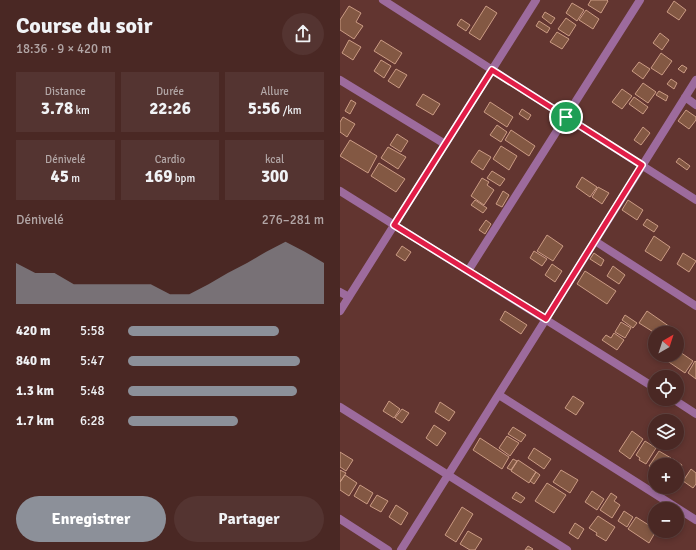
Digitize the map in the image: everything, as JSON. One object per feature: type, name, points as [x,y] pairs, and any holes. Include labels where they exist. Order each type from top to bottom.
[{"type":"street","points":[[383,0],[696,200]]},
{"type":"street","points":[[340,311],[536,0]]},
{"type":"street","points":[[468,271],[640,0]]},
{"type":"street","points":[[340,80],[445,144]]},
{"type":"street","points":[[401,550],[696,80]]},
{"type":"street","points":[[685,98],[696,105]]},
{"type":"street","points":[[340,191],[648,384]]},
{"type":"street","points":[[595,241],[696,306]]},
{"type":"street","points":[[340,292],[349,297]]},
{"type":"street","points":[[499,395],[696,520]]},
{"type":"street","points":[[684,406],[696,414]]},
{"type":"street","points":[[340,407],[567,550]]},
{"type":"street","points":[[340,519],[388,550]]},
{"type":"building","points":[[591,0],[608,1],[601,13],[588,5]]},
{"type":"building","points":[[674,1],[686,10],[679,20],[667,12]]},
{"type":"building","points":[[572,3],[584,10],[577,21],[566,13]]},
{"type":"building","points":[[349,6],[361,13],[356,22],[363,26],[354,39],[340,30],[340,20]]},
{"type":"building","points":[[486,6],[497,13],[480,40],[469,33]]},
{"type":"building","points":[[586,10],[599,19],[593,29],[579,20]]},
{"type":"building","points":[[545,12],[555,18],[551,24],[542,17]]},
{"type":"building","points":[[566,18],[576,25],[569,36],[558,29]]},
{"type":"building","points":[[461,19],[470,25],[466,31],[457,25]]},
{"type":"building","points":[[539,21],[550,28],[547,33],[536,26]]},
{"type":"building","points":[[557,32],[569,39],[562,49],[550,42]]},
{"type":"building","points":[[660,33],[669,40],[662,50],[653,43]]},
{"type":"building","points":[[349,40],[361,47],[353,60],[342,53]]},
{"type":"building","points":[[381,40],[402,53],[395,64],[374,51]]},
{"type":"building","points":[[661,53],[672,61],[662,75],[651,68]]},
{"type":"building","points":[[381,60],[391,66],[384,78],[374,71]]},
{"type":"building","points":[[639,62],[650,69],[643,79],[632,71]]},
{"type":"building","points":[[682,65],[687,68],[684,73],[678,69]]},
{"type":"building","points":[[396,69],[407,75],[399,88],[388,81]]},
{"type":"building","points":[[671,79],[677,83],[674,89],[667,84]]},
{"type":"building","points":[[643,83],[656,92],[648,103],[635,94]]},
{"type":"building","points":[[622,89],[632,96],[622,109],[612,102]]},
{"type":"building","points":[[659,91],[668,96],[666,101],[656,95]]},
{"type":"building","points":[[423,94],[440,104],[433,115],[416,105]]},
{"type":"building","points":[[634,97],[648,107],[643,114],[629,104]]},
{"type":"building","points":[[351,100],[356,103],[350,114],[345,111]]},
{"type":"building","points":[[490,102],[513,117],[507,127],[484,112]]},
{"type":"building","points":[[522,109],[531,115],[528,120],[519,114]]},
{"type":"building","points":[[686,110],[696,117],[696,120],[689,129],[678,121]]},
{"type":"building","points":[[343,117],[355,124],[347,137],[340,132],[340,122]]},
{"type":"building","points":[[497,125],[507,132],[501,142],[490,135]]},
{"type":"building","points":[[643,127],[650,133],[641,145],[634,140]]},
{"type":"building","points":[[511,130],[535,146],[529,156],[505,140]]},
{"type":"building","points":[[397,134],[408,141],[401,152],[390,145]]},
{"type":"building","points":[[350,140],[377,156],[368,173],[340,156]]},
{"type":"building","points":[[501,146],[517,156],[509,170],[493,159]]},
{"type":"building","points":[[388,147],[406,157],[398,169],[381,158]]},
{"type":"building","points":[[479,150],[491,157],[483,170],[471,162]]},
{"type":"building","points":[[679,158],[690,166],[687,170],[676,162]]},
{"type":"building","points":[[379,163],[405,179],[396,192],[371,176]]},
{"type":"building","points":[[492,171],[505,179],[500,186],[487,178]]},
{"type":"building","points":[[582,177],[597,187],[590,197],[576,187]]},
{"type":"building","points":[[482,178],[489,182],[487,185],[494,190],[484,205],[471,196]]},
{"type":"building","points":[[598,187],[609,193],[602,204],[592,197]]},
{"type":"building","points":[[503,191],[509,195],[502,207],[496,204]]},
{"type":"building","points":[[475,200],[487,208],[483,213],[471,205]]},
{"type":"building","points":[[628,200],[643,210],[637,220],[622,210]]},
{"type":"building","points":[[647,219],[658,226],[654,232],[643,225]]},
{"type":"building","points":[[486,220],[491,224],[485,234],[479,230]]},
{"type":"building","points":[[547,235],[563,246],[553,261],[537,251]]},
{"type":"building","points":[[654,236],[670,247],[661,261],[645,251]]},
{"type":"building","points":[[402,246],[411,252],[405,261],[396,255]]},
{"type":"building","points":[[534,251],[547,259],[542,266],[530,258]]},
{"type":"building","points":[[594,253],[604,260],[601,266],[590,259]]},
{"type":"building","points":[[683,253],[696,261],[689,272],[677,264]]},
{"type":"building","points":[[552,264],[562,271],[555,282],[545,275]]},
{"type":"building","points":[[613,266],[625,275],[619,284],[607,276]]},
{"type":"building","points":[[585,271],[616,291],[607,304],[577,284]]},
{"type":"building","points":[[505,311],[527,325],[521,334],[500,320]]},
{"type":"building","points":[[647,311],[669,326],[648,326],[648,329],[639,323]]},
{"type":"building","points":[[625,315],[637,323],[633,328],[622,320]]},
{"type":"building","points":[[621,322],[631,328],[625,338],[615,332]]},
{"type":"building","points":[[614,333],[624,340],[617,350],[602,340],[606,335],[611,338]]},
{"type":"building","points":[[684,355],[693,361],[685,373],[684,370],[681,370],[669,362],[684,362]]},
{"type":"building","points":[[695,361],[696,362],[696,379],[688,373]]},
{"type":"building","points":[[573,396],[584,403],[576,415],[565,408]]},
{"type":"building","points":[[389,401],[400,409],[394,418],[383,411]]},
{"type":"building","points":[[440,402],[455,412],[449,421],[435,412]]},
{"type":"building","points":[[402,409],[409,413],[402,423],[395,418]]},
{"type":"building","points":[[434,425],[446,433],[437,446],[426,438]]},
{"type":"building","points":[[513,427],[526,435],[521,442],[508,434]]},
{"type":"building","points":[[632,431],[643,439],[630,459],[619,451]]},
{"type":"building","points":[[507,436],[519,443],[510,456],[499,448]]},
{"type":"building","points":[[480,438],[509,457],[502,469],[473,450]]},
{"type":"building","points":[[645,441],[648,443],[648,450],[655,450],[650,458],[648,458],[646,464],[639,460],[640,458],[636,455]]},
{"type":"building","points":[[534,448],[551,459],[544,469],[528,458]]},
{"type":"building","points":[[659,451],[671,458],[654,458]]},
{"type":"building","points":[[340,452],[353,460],[346,471],[340,467]]},
{"type":"building","points":[[513,459],[517,461],[511,470],[507,468]]},
{"type":"building","points":[[518,460],[536,472],[529,483],[511,471]]},
{"type":"building","points":[[691,469],[696,473],[696,484],[693,488],[684,482]]},
{"type":"building","points":[[340,470],[346,473],[340,482]]},
{"type":"building","points":[[561,470],[578,480],[570,493],[553,482]]},
{"type":"building","points":[[536,472],[540,475],[534,484],[530,481]]},
{"type":"building","points":[[345,475],[357,483],[349,496],[340,490],[340,482]]},
{"type":"building","points":[[547,483],[566,495],[554,513],[535,501]]},
{"type":"building","points":[[360,485],[373,493],[367,504],[354,496]]},
{"type":"building","points":[[592,491],[604,499],[597,510],[585,502]]},
{"type":"building","points":[[516,492],[525,498],[521,503],[512,498]]},
{"type":"building","points":[[611,493],[617,497],[614,501],[620,505],[612,518],[600,510]]},
{"type":"building","points":[[377,495],[388,501],[381,512],[370,506]]},
{"type":"building","points":[[396,505],[408,513],[401,525],[389,517]]},
{"type":"building","points":[[462,507],[473,514],[456,542],[445,535]]},
{"type":"building","points":[[624,511],[633,517],[627,527],[618,521]]},
{"type":"building","points":[[598,516],[615,527],[606,541],[596,535],[597,533],[589,528]]},
{"type":"building","points":[[636,517],[648,525],[648,538],[652,538],[649,543],[628,529]]},
{"type":"building","points":[[575,523],[584,529],[578,539],[569,533]]},
{"type":"building","points":[[468,531],[482,539],[475,550],[470,550],[460,544]]},
{"type":"building","points":[[528,546],[533,549],[525,550]]},
{"type":"route","points":[[492,70],[566,117],[642,165],[546,319],[394,225],[492,70]]}]
